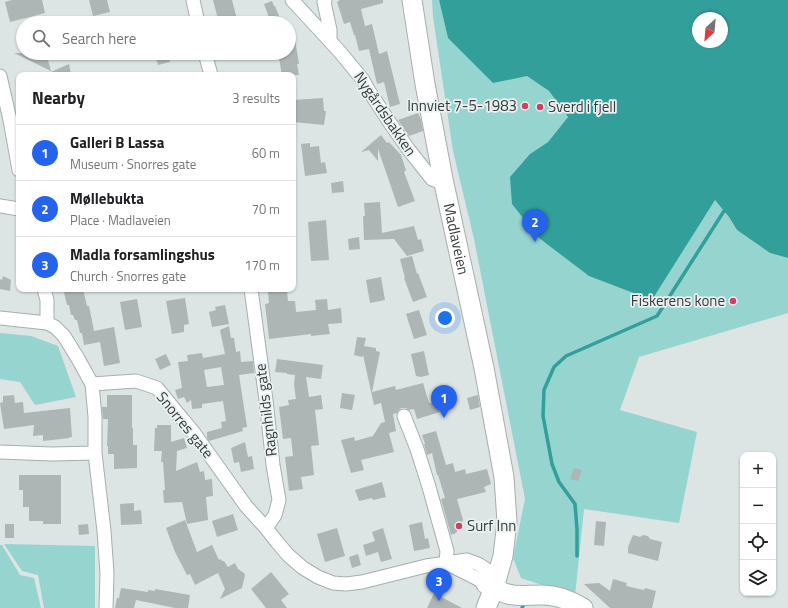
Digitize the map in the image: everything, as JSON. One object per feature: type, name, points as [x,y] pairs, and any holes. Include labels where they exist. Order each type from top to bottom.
[{"type":"main road","name":"Madlaveien","points":[[412,0],[425,84],[443,179],[484,368],[504,476],[507,522],[503,556],[492,580],[476,608]]},
{"type":"main road","name":"Madlaveien","points":[[486,608],[492,580]]},
{"type":"main road","points":[[492,580],[509,594],[522,596],[540,594],[563,598],[583,608]]},
{"type":"street","points":[[193,0],[196,16]]},
{"type":"street","name":"Nygårdsbakken","points":[[292,0],[330,41],[363,80],[392,126],[432,180],[443,179]]},
{"type":"street","points":[[325,0],[324,2],[330,30],[330,41]]},
{"type":"street","points":[[207,60],[209,72]]},
{"type":"street","points":[[0,76],[16,153]]},
{"type":"street","points":[[0,206],[16,208]]},
{"type":"street","points":[[45,292],[47,300],[47,323]]},
{"type":"street","name":"Ragnhilds gate","points":[[251,292],[266,400],[272,464],[279,500],[275,515],[266,528]]},
{"type":"street","points":[[0,318],[47,323],[55,327],[64,336],[92,384],[95,417],[95,453],[107,573],[106,608]]},
{"type":"street","name":"Snorres gate","points":[[92,384],[136,381],[157,388],[194,433],[246,506],[288,555],[303,568],[318,577],[333,583],[346,584],[362,582],[426,566],[467,560],[478,564],[492,580]]},
{"type":"street","points":[[404,416],[421,464],[447,552],[446,563]]},
{"type":"street","points":[[0,452],[52,454],[95,453]]},
{"type":"shaded area","points":[[432,0],[439,0],[448,38],[527,76],[549,91],[568,117],[548,142],[530,154],[652,300],[715,199],[737,230],[770,253],[788,258],[788,313],[639,357],[620,410],[697,432],[679,523],[584,509],[575,596],[521,578],[513,558],[525,499],[474,239],[453,151],[433,17]]},
{"type":"shaded area","points":[[439,0],[788,0],[788,258],[770,253],[737,230],[729,217],[715,200],[652,300],[589,276],[539,238],[512,204],[510,177],[530,154],[548,142],[568,117],[549,91],[527,76],[493,83],[448,38]]},
{"type":"shaded area","points":[[0,333],[31,336],[58,346],[76,397],[35,405],[20,382],[0,379]]},
{"type":"shaded area","points":[[4,544],[95,546],[95,608],[44,608],[38,575],[22,571]]},
{"type":"shaded area","points":[[0,545],[2,545],[20,575],[34,578],[41,608],[0,608]]},
{"type":"building","points":[[12,0],[42,0],[45,13],[33,16],[16,16],[16,20],[10,22],[5,2]]},
{"type":"building","points":[[89,0],[107,0],[110,12],[93,16]]},
{"type":"building","points":[[213,0],[232,0],[236,16],[217,16]]},
{"type":"building","points":[[339,0],[383,0],[383,3],[361,9],[365,26],[372,24],[379,54],[387,51],[400,104],[390,107],[384,82],[377,84],[369,49],[359,51],[350,22],[344,24],[337,2]]},
{"type":"building","points":[[272,1],[279,16],[268,16],[264,4]]},
{"type":"building","points":[[296,45],[299,75],[296,75],[296,72],[281,72],[279,60],[296,60]]},
{"type":"building","points":[[28,60],[48,60],[51,71]]},
{"type":"building","points":[[157,60],[170,60],[170,62],[158,65]]},
{"type":"building","points":[[69,64],[70,72],[51,72]]},
{"type":"building","points":[[323,98],[324,111],[326,111],[324,125],[296,122],[296,100]]},
{"type":"building","points":[[418,113],[423,131],[409,136],[398,120]]},
{"type":"building","points":[[381,135],[387,143],[389,142],[401,155],[406,170],[404,172],[415,201],[398,207],[378,149],[378,161],[369,150],[361,152]]},
{"type":"building","points":[[310,143],[310,147],[319,146],[321,163],[325,162],[327,173],[305,176],[301,144]]},
{"type":"building","points":[[343,181],[344,192],[332,193],[331,183]]},
{"type":"building","points":[[380,202],[382,233],[414,226],[418,240],[421,239],[424,251],[407,256],[394,239],[364,240],[364,203]]},
{"type":"building","points":[[326,220],[329,260],[311,261],[308,222]]},
{"type":"building","points":[[359,237],[360,249],[349,250],[348,239]]},
{"type":"building","points":[[412,256],[417,274],[418,273],[427,297],[413,302],[404,278],[400,259]]},
{"type":"building","points":[[3,276],[11,280],[10,291],[0,289],[0,279],[2,280]]},
{"type":"building","points":[[381,277],[385,300],[370,303],[366,280]]},
{"type":"building","points":[[64,292],[84,292],[87,306],[89,306],[94,331],[114,327],[120,363],[104,366],[100,342],[84,345],[82,333],[80,333],[77,320],[75,320],[73,315],[71,315],[69,305],[67,305]]},
{"type":"building","points":[[268,292],[287,292],[288,301],[295,301],[296,312],[316,310],[315,300],[327,299],[328,310],[341,308],[342,323],[328,324],[330,334],[311,336],[311,334],[269,339],[265,304],[269,303]]},
{"type":"building","points":[[185,298],[189,324],[184,325],[184,332],[172,334],[166,301]]},
{"type":"building","points":[[137,299],[142,327],[125,330],[120,302]]},
{"type":"building","points":[[225,305],[229,324],[212,327],[209,312],[216,310],[215,307]]},
{"type":"building","points":[[419,310],[427,335],[414,339],[406,314]]},
{"type":"building","points":[[229,326],[231,338],[234,338],[236,352],[240,351],[241,362],[253,361],[254,373],[239,375],[247,427],[242,428],[243,431],[209,441],[207,438],[207,432],[222,428],[221,422],[226,421],[223,401],[202,404],[202,408],[192,409],[191,400],[187,403],[184,397],[178,399],[175,390],[182,388],[178,362],[188,361],[187,355],[202,353],[203,358],[225,354],[220,330]],"holes":[[[221,367],[224,385],[207,387],[204,370]]]},
{"type":"building","points":[[357,337],[366,338],[364,346],[376,348],[376,351],[380,352],[372,392],[395,386],[396,390],[423,383],[429,403],[437,401],[440,412],[417,419],[414,409],[409,410],[406,408],[401,408],[397,413],[393,414],[396,431],[389,433],[394,452],[361,460],[364,470],[351,473],[341,440],[354,437],[355,441],[373,436],[381,423],[385,422],[381,403],[374,405],[363,355],[362,357],[354,355]]},
{"type":"building","points":[[424,351],[429,375],[421,377],[416,376],[411,354]]},
{"type":"building","points":[[166,354],[171,365],[160,370],[155,359]]},
{"type":"building","points":[[277,359],[323,365],[321,379],[306,377],[309,397],[321,395],[323,409],[315,410],[319,445],[311,446],[314,475],[301,477],[303,489],[289,491],[285,457],[293,456],[291,438],[283,439],[279,407],[289,405],[288,400],[296,399],[294,385],[295,375],[275,372]]},
{"type":"building","points":[[342,393],[355,395],[352,410],[340,408]]},
{"type":"building","points":[[14,395],[15,403],[23,402],[24,413],[70,408],[72,437],[43,441],[43,435],[33,436],[34,425],[4,429],[0,403],[3,402],[3,396]]},
{"type":"building","points":[[107,395],[132,395],[133,445],[137,445],[137,468],[114,469],[114,454],[108,454],[107,446],[108,419],[103,419],[102,407],[107,407]]},
{"type":"building","points":[[478,395],[480,407],[470,410],[467,398]]},
{"type":"building","points":[[157,425],[171,425],[171,442],[184,438],[187,448],[177,451],[176,471],[197,462],[200,472],[204,471],[205,480],[212,479],[213,496],[206,497],[208,520],[187,524],[182,502],[164,503],[163,490],[165,490],[163,462],[161,462],[162,451],[154,451],[155,428],[157,428]]},
{"type":"building","points":[[436,431],[446,465],[453,463],[455,472],[465,469],[466,474],[487,469],[491,484],[484,487],[486,492],[457,499],[463,520],[456,533],[451,535],[441,499],[445,498],[437,475],[432,453],[427,455],[422,435]]},
{"type":"building","points":[[245,442],[248,457],[252,456],[254,469],[241,472],[239,462],[234,463],[231,448]]},
{"type":"building","points":[[574,468],[582,470],[578,481],[570,479]]},
{"type":"building","points":[[19,475],[61,475],[61,524],[43,524],[43,521],[29,521],[29,507],[23,507],[23,490],[19,490]]},
{"type":"building","points":[[382,482],[386,497],[359,501],[355,490]]},
{"type":"building","points":[[134,503],[134,511],[141,510],[142,524],[121,525],[120,504]]},
{"type":"building","points":[[233,514],[238,530],[217,537],[212,521]]},
{"type":"building","points":[[185,520],[197,552],[212,545],[219,560],[221,559],[224,561],[228,567],[235,563],[238,569],[245,575],[242,588],[220,599],[225,589],[218,573],[195,585],[190,574],[187,575],[175,552],[166,528]]},
{"type":"building","points":[[596,521],[606,522],[604,546],[594,545]]},
{"type":"building","points":[[422,522],[425,539],[428,538],[430,548],[414,551],[409,525]]},
{"type":"building","points":[[5,524],[14,524],[14,538],[5,538]]},
{"type":"building","points":[[88,524],[89,534],[79,535],[78,525]]},
{"type":"building","points":[[337,528],[345,556],[325,562],[317,534]]},
{"type":"building","points":[[383,528],[392,559],[381,562],[378,552],[366,556],[363,545],[375,541],[372,532]]},
{"type":"building","points":[[633,535],[640,537],[643,535],[648,536],[650,539],[662,542],[658,561],[628,553],[628,547]]},
{"type":"building","points":[[358,554],[361,565],[352,568],[349,557]]},
{"type":"building","points":[[271,572],[289,594],[281,600],[287,608],[266,608],[251,589]]},
{"type":"building","points":[[613,579],[627,583],[626,586],[656,591],[652,608],[610,608],[584,584],[599,583],[610,591]]},
{"type":"building","points":[[121,588],[148,592],[148,590],[155,591],[155,589],[190,595],[188,608],[175,608],[136,600],[134,608],[115,608]]},
{"type":"building","points":[[434,593],[462,608],[427,608]]},
{"type":"waterway","points":[[577,556],[575,504],[559,482],[552,464],[543,416],[544,390],[554,367],[566,356],[657,316],[724,211]]},
{"type":"place","name":"Innviet 7-5-1983","points":[[525,106]]},
{"type":"place","name":"Sverd i fjell","points":[[540,107]]},
{"type":"place","name":"Møllebukta","points":[[535,242]]},
{"type":"place","name":"Fiskerens kone","points":[[733,301]]},
{"type":"place","name":"Galleri B Lassa","points":[[444,418]]},
{"type":"place","name":"Surf Inn","points":[[459,526]]},
{"type":"place","name":"Madla forsamlingshus","points":[[439,601]]}]
